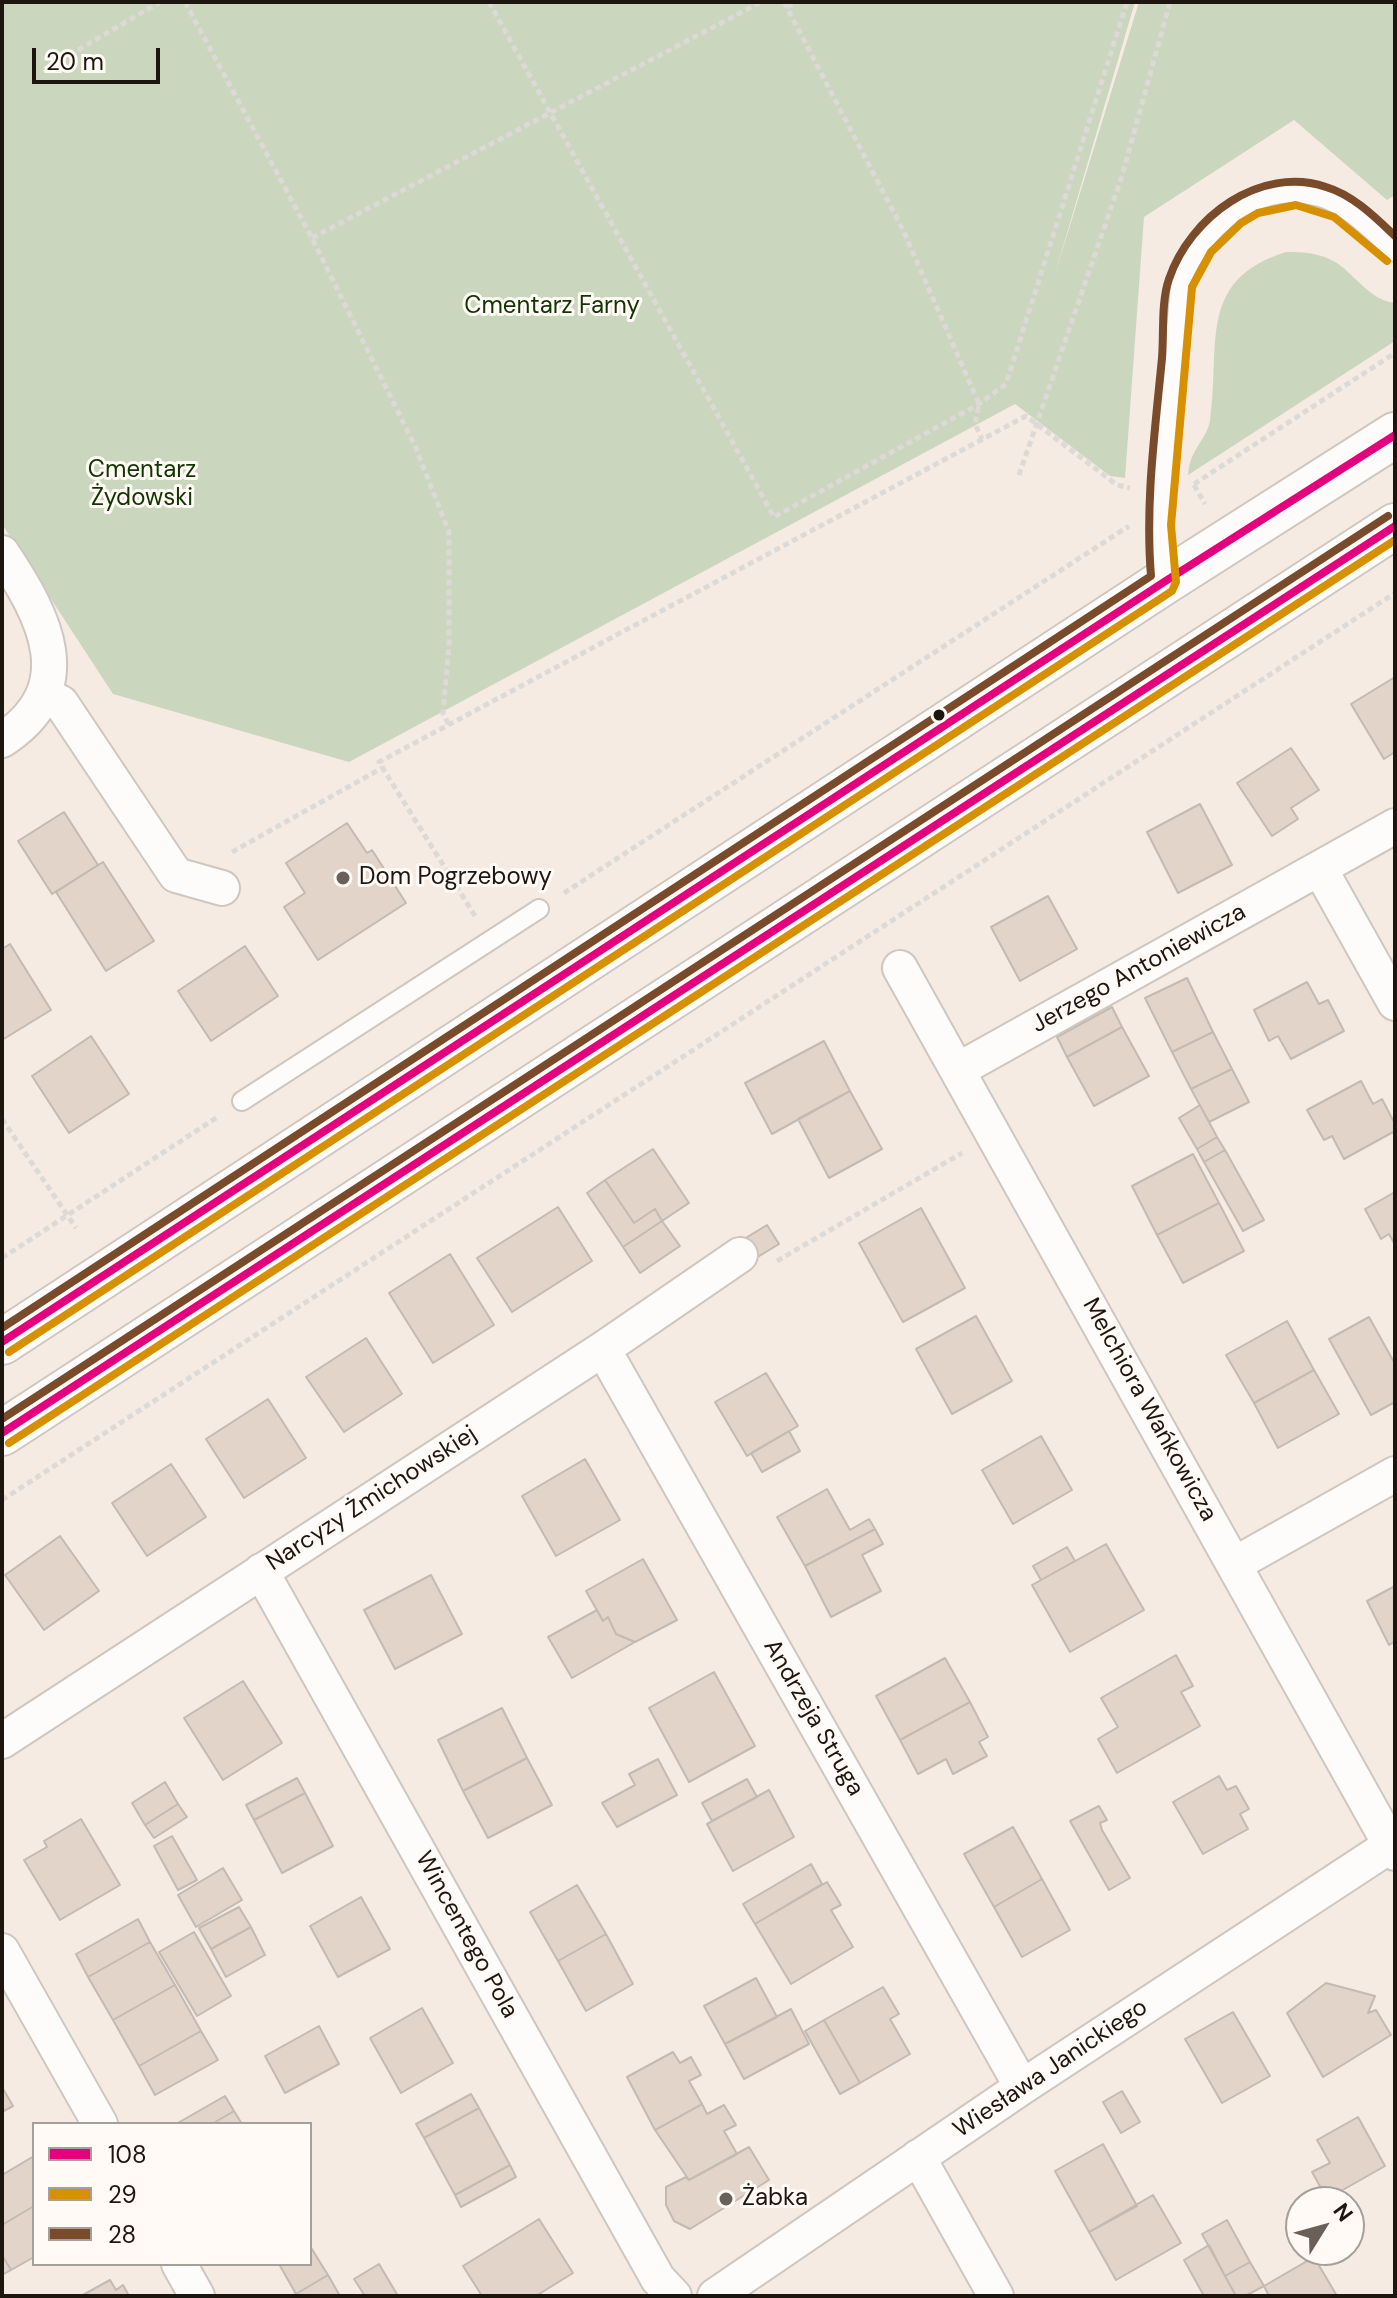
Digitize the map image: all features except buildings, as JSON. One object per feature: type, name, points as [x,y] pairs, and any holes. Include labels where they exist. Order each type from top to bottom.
[{"type":"main road","points":[[2,1342],[1164,582],[1395,435]]},
{"type":"main road","points":[[2,1433],[1395,526]]},
{"type":"street","points":[[2,553],[42,623],[49,655],[45,695],[34,716],[2,740]]},
{"type":"street","points":[[45,695],[61,703],[176,875],[222,888]]},
{"type":"street","name":"Jerzego Antoniewicza","points":[[958,1070],[1395,826]]},
{"type":"street","points":[[1320,869],[1395,1003]]},
{"type":"street","name":"Melchiora Wańkowicza","points":[[900,968],[1393,1849]]},
{"type":"street","name":"Narcyzy Żmichowskiej","points":[[2,1741],[603,1349],[752,1262]]},
{"type":"street","name":"Andrzeja Struga","points":[[603,1349],[1022,2087]]},
{"type":"street","points":[[1235,1564],[1395,1474]]},
{"type":"street","name":"Wincentego Pola","points":[[261,1571],[658,2279],[674,2296]]},
{"type":"street","name":"Wiesława Janickiego","points":[[715,2296],[1022,2087],[1393,1849]]},
{"type":"street","points":[[2,1951],[99,2122]]},
{"type":"street","points":[[918,2157],[996,2296]]},
{"type":"street","points":[[180,2266],[197,2296]]},
{"type":"lane","points":[[1164,582],[1159,515],[1180,284],[1190,257],[1210,230],[1236,212],[1263,199],[1295,193],[1322,198],[1342,209],[1395,252]]},
{"type":"lane","points":[[242,1101],[539,909]]},
{"type":"path","points":[[78,50],[160,2]]},
{"type":"path","points":[[185,2],[312,238],[415,446],[449,532],[449,646],[443,713],[449,725]]},
{"type":"path","points":[[489,2],[774,517],[979,404],[1006,384],[1127,2]]},
{"type":"path","points":[[312,238],[761,2]]},
{"type":"path","points":[[796,2],[786,5],[904,232],[979,404],[975,424],[982,439]]},
{"type":"path","points":[[1019,475],[1122,176],[1170,2]]},
{"type":"path","points":[[1186,489],[1395,353]]},
{"type":"path","points":[[491,941],[379,762],[1026,416],[1117,485],[1130,488]]},
{"type":"path","points":[[539,909],[1136,521]]},
{"type":"path","points":[[2,1500],[1395,593]]},
{"type":"path","points":[[232,850],[382,768]]},
{"type":"path","points":[[2,1258],[242,1101]]},
{"type":"path","points":[[2,1119],[76,1228]]},
{"type":"path","points":[[752,1262],[974,1147]]},
{"type":"green space","name":"Cmentarz Farny","points":[[2,2],[1135,2],[1055,274],[1139,2],[1395,2],[1395,195],[1387,200],[1294,120],[1144,217],[1125,478],[1110,476],[1015,404],[349,762],[113,694],[2,524]]},
{"type":"green space","points":[[1286,252],[1325,257],[1337,263],[1371,293],[1395,303],[1395,341],[1188,475],[1192,458],[1210,420],[1215,341],[1225,298],[1238,280],[1257,264]]},
{"type":"transit line","name":"28","points":[[2,1328],[1151,576],[1150,494],[1165,298],[1179,256],[1193,235],[1211,217],[1253,190],[1277,183],[1301,182],[1345,195],[1395,236]]},
{"type":"transit line","name":"29","points":[[9,1352],[1172,591],[1176,582],[1171,525],[1192,287],[1211,252],[1241,223],[1258,213],[1296,205],[1334,217],[1387,261]]},
{"type":"transit line","name":"108","points":[[2,1342],[1164,582],[1395,435]]},
{"type":"transit line","name":"28","points":[[2,1419],[1388,516]]},
{"type":"transit line","name":"108","points":[[2,1433],[1395,526]]},
{"type":"transit line","name":"29","points":[[9,1443],[1395,540]]},
{"type":"place","name":"Dom Pogrzebowy","points":[[343,878]]},
{"type":"place","name":"Żabka","points":[[726,2199]]},
{"type":"park label","name":"Cmentarz Żydowski","points":[[142,485]]}]
